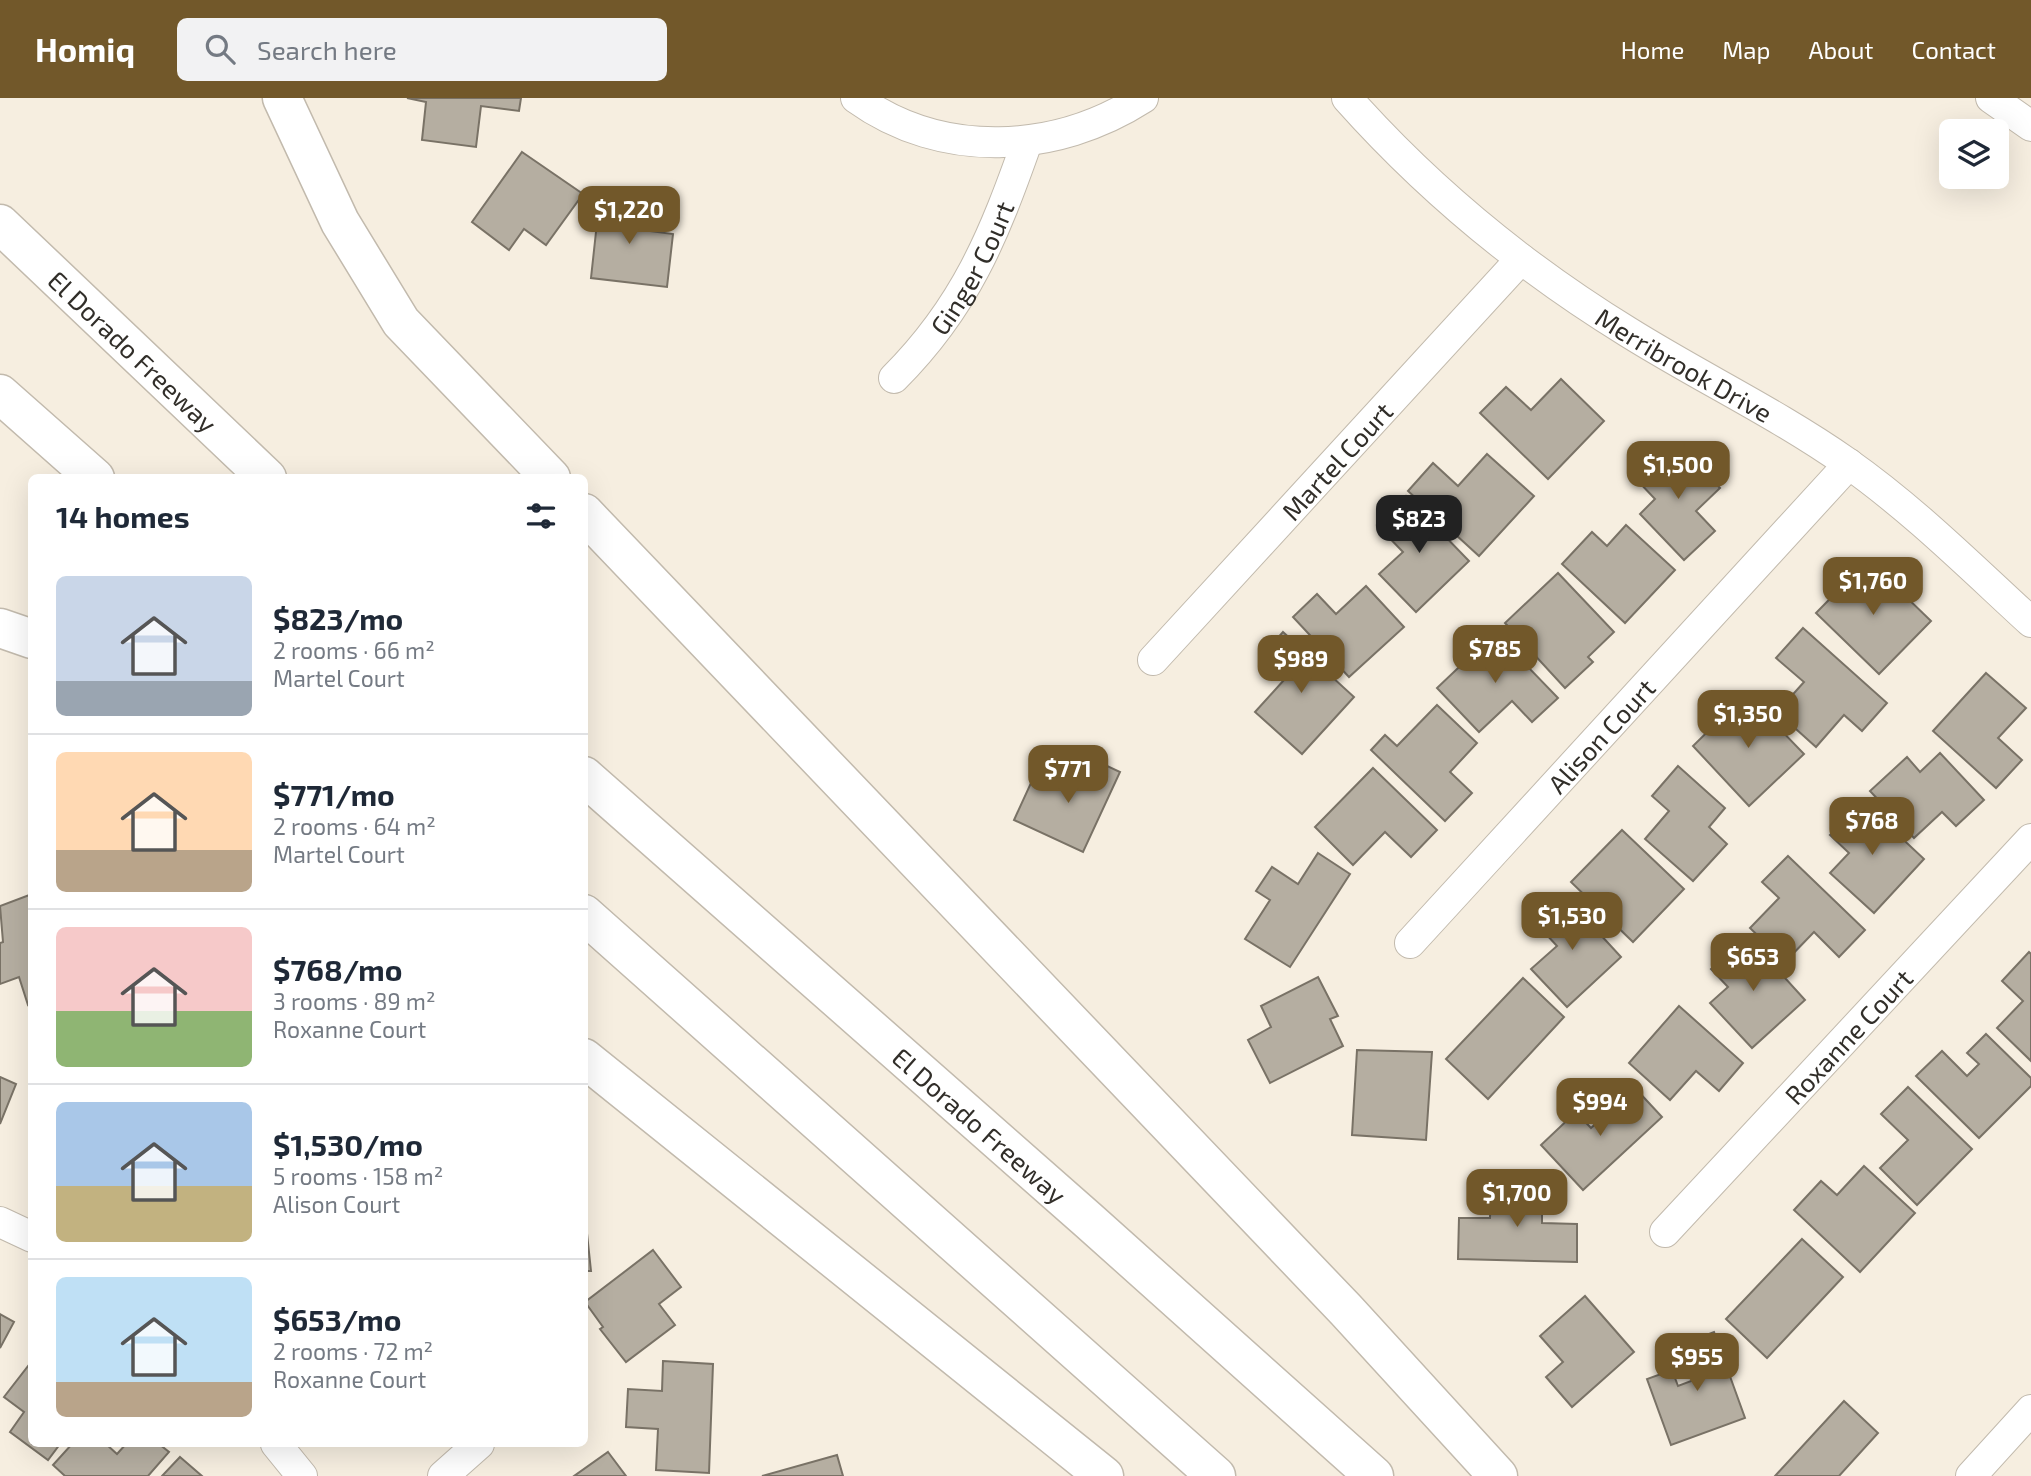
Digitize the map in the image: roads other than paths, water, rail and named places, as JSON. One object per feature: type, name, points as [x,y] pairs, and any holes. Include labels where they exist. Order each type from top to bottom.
[{"type":"highway","points":[[282,98],[340,222],[401,322],[547,474]]},
{"type":"highway","name":"El Dorado Freeway","points":[[0,224],[263,474]]},
{"type":"highway","points":[[0,394],[90,474]]},
{"type":"highway","points":[[588,517],[1173,1133],[1346,1310],[1498,1476]]},
{"type":"highway","points":[[0,628],[28,638]]},
{"type":"highway","name":"El Dorado Freeway","points":[[588,780],[1098,1228],[1374,1476]]},
{"type":"highway","points":[[588,918],[1216,1476]]},
{"type":"highway","points":[[588,1061],[1104,1476]]},
{"type":"street","points":[[856,98],[908,127],[941,137],[984,143],[1027,142],[1079,131],[1143,98]]},
{"type":"street","name":"Merribrook Drive","points":[[1347,98],[1436,189],[1521,259],[1629,332],[1772,413],[1849,464],[1919,520],[2031,622]]},
{"type":"street","points":[[1991,98],[2031,126]]},
{"type":"street","name":"Ginger Court","points":[[894,378],[924,348],[953,309],[1002,213],[1027,142]]},
{"type":"street","name":"Martel Court","points":[[1153,660],[1521,259]]},
{"type":"street","name":"Alison Court","points":[[1410,943],[1849,464]]},
{"type":"street","name":"Roxanne Court","points":[[1665,1232],[2031,839]]},
{"type":"street","points":[[0,1222],[28,1235]]},
{"type":"street","points":[[1971,1476],[2031,1410]]},
{"type":"street","points":[[278,1447],[302,1476]]},
{"type":"street","points":[[443,1476],[476,1447]]}]
